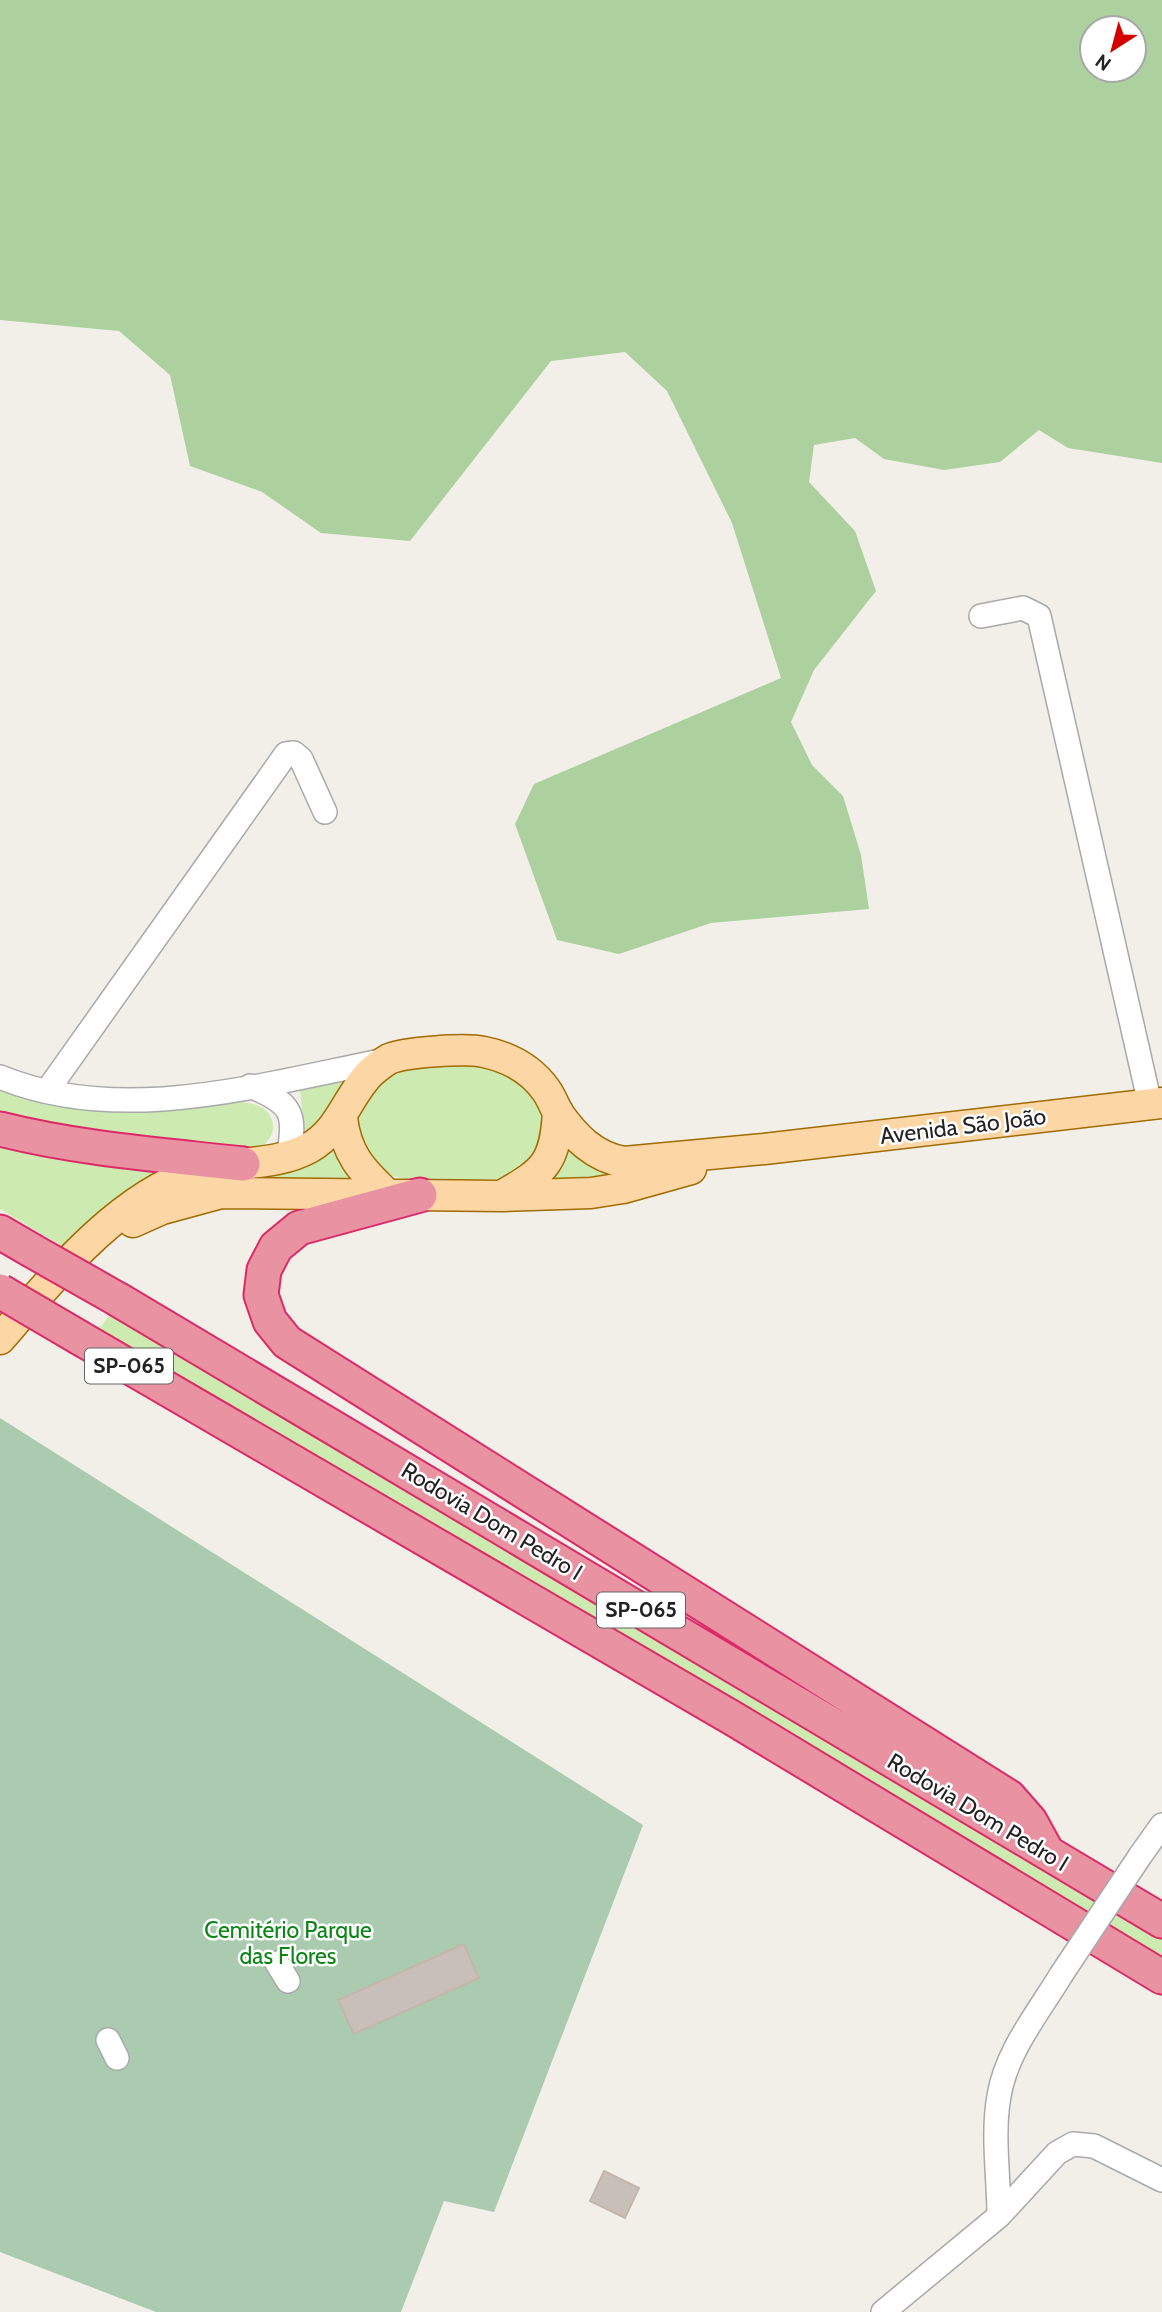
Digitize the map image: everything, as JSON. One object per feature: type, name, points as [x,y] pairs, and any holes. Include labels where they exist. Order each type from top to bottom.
[{"type":"highway","points":[[0,1129],[27,1136],[132,1152],[243,1164]]},
{"type":"highway","points":[[420,1195],[299,1228],[276,1247],[264,1270],[261,1295],[270,1321],[287,1342],[1009,1797],[1030,1821],[1048,1854]]},
{"type":"highway","name":"Rodovia Dom Pedro I","points":[[0,1232],[119,1300],[1162,1921]]},
{"type":"highway","name":"Rodovia Dom Pedro I","points":[[0,1291],[734,1719],[1162,1977]]},
{"type":"main road","points":[[0,1322],[47,1284],[116,1219],[166,1185],[197,1172],[288,1157],[319,1141],[342,1118],[366,1077],[390,1059],[460,1049],[493,1054],[511,1061],[536,1078],[582,1142],[609,1160],[624,1162],[764,1149]]},
{"type":"main road","name":"Avenida São João","points":[[764,1149],[1156,1103]]},
{"type":"main road","points":[[503,1196],[544,1167],[556,1138],[558,1112]]},
{"type":"main road","points":[[342,1118],[344,1139],[351,1154],[387,1194]]},
{"type":"main road","points":[[83,1249],[162,1209],[221,1193],[503,1196],[592,1192],[623,1188],[764,1149]]},
{"type":"main road","points":[[0,1339],[47,1284]]},
{"type":"street","points":[[981,616],[1023,608],[1040,616],[1156,1103]]},
{"type":"street","points":[[47,1091],[286,754],[294,753],[301,759],[325,812]]},
{"type":"street","points":[[0,1077],[72,1097],[135,1100],[199,1095],[390,1059]]},
{"type":"street","points":[[250,1086],[276,1096],[289,1111],[293,1128],[288,1157]]},
{"type":"street","points":[[999,2216],[996,2123],[999,2095],[1006,2070],[1060,1975],[1162,1825]]},
{"type":"street","points":[[883,2312],[999,2216],[1058,2154],[1073,2144],[1094,2146],[1162,2180]]},
{"type":"green space","points":[[0,0],[1162,0],[1162,463],[1068,448],[1039,430],[1000,462],[944,470],[884,459],[855,438],[814,445],[809,482],[855,531],[876,591],[814,670],[791,722],[812,765],[843,796],[861,855],[869,909],[711,923],[619,954],[557,940],[515,824],[534,784],[781,678],[732,523],[667,391],[625,352],[551,361],[410,541],[321,533],[262,492],[190,466],[170,375],[119,331],[0,320]]},
{"type":"green space","points":[[471,1059],[517,1079],[538,1104],[542,1114],[542,1135],[527,1163],[517,1172],[498,1179],[401,1178],[380,1169],[364,1150],[358,1130],[358,1115],[367,1095],[388,1074],[400,1068]]},
{"type":"green space","points":[[350,1081],[305,1140],[300,1089]]},
{"type":"green space","points":[[0,1090],[39,1103],[80,1110],[163,1111],[217,1103],[249,1103],[266,1111],[271,1117],[273,1131],[264,1145],[255,1150],[0,1119]]},
{"type":"green space","points":[[0,1137],[172,1169],[65,1248],[0,1209]]},
{"type":"green space","points":[[567,1142],[632,1178],[548,1184],[558,1170]]},
{"type":"green space","points":[[334,1147],[365,1184],[186,1184]]},
{"type":"green space","points":[[111,1314],[1162,1934],[1162,1965],[97,1331]]},
{"type":"green space","name":"Cemitério Parque das Flores","points":[[0,1418],[643,1825],[494,2212],[444,2201],[401,2312],[156,2312],[0,2252]]},
{"type":"building","points":[[464,1944],[479,1978],[354,2034],[338,2000]]},
{"type":"building","points":[[604,2171],[639,2188],[625,2218],[590,2201]]}]
